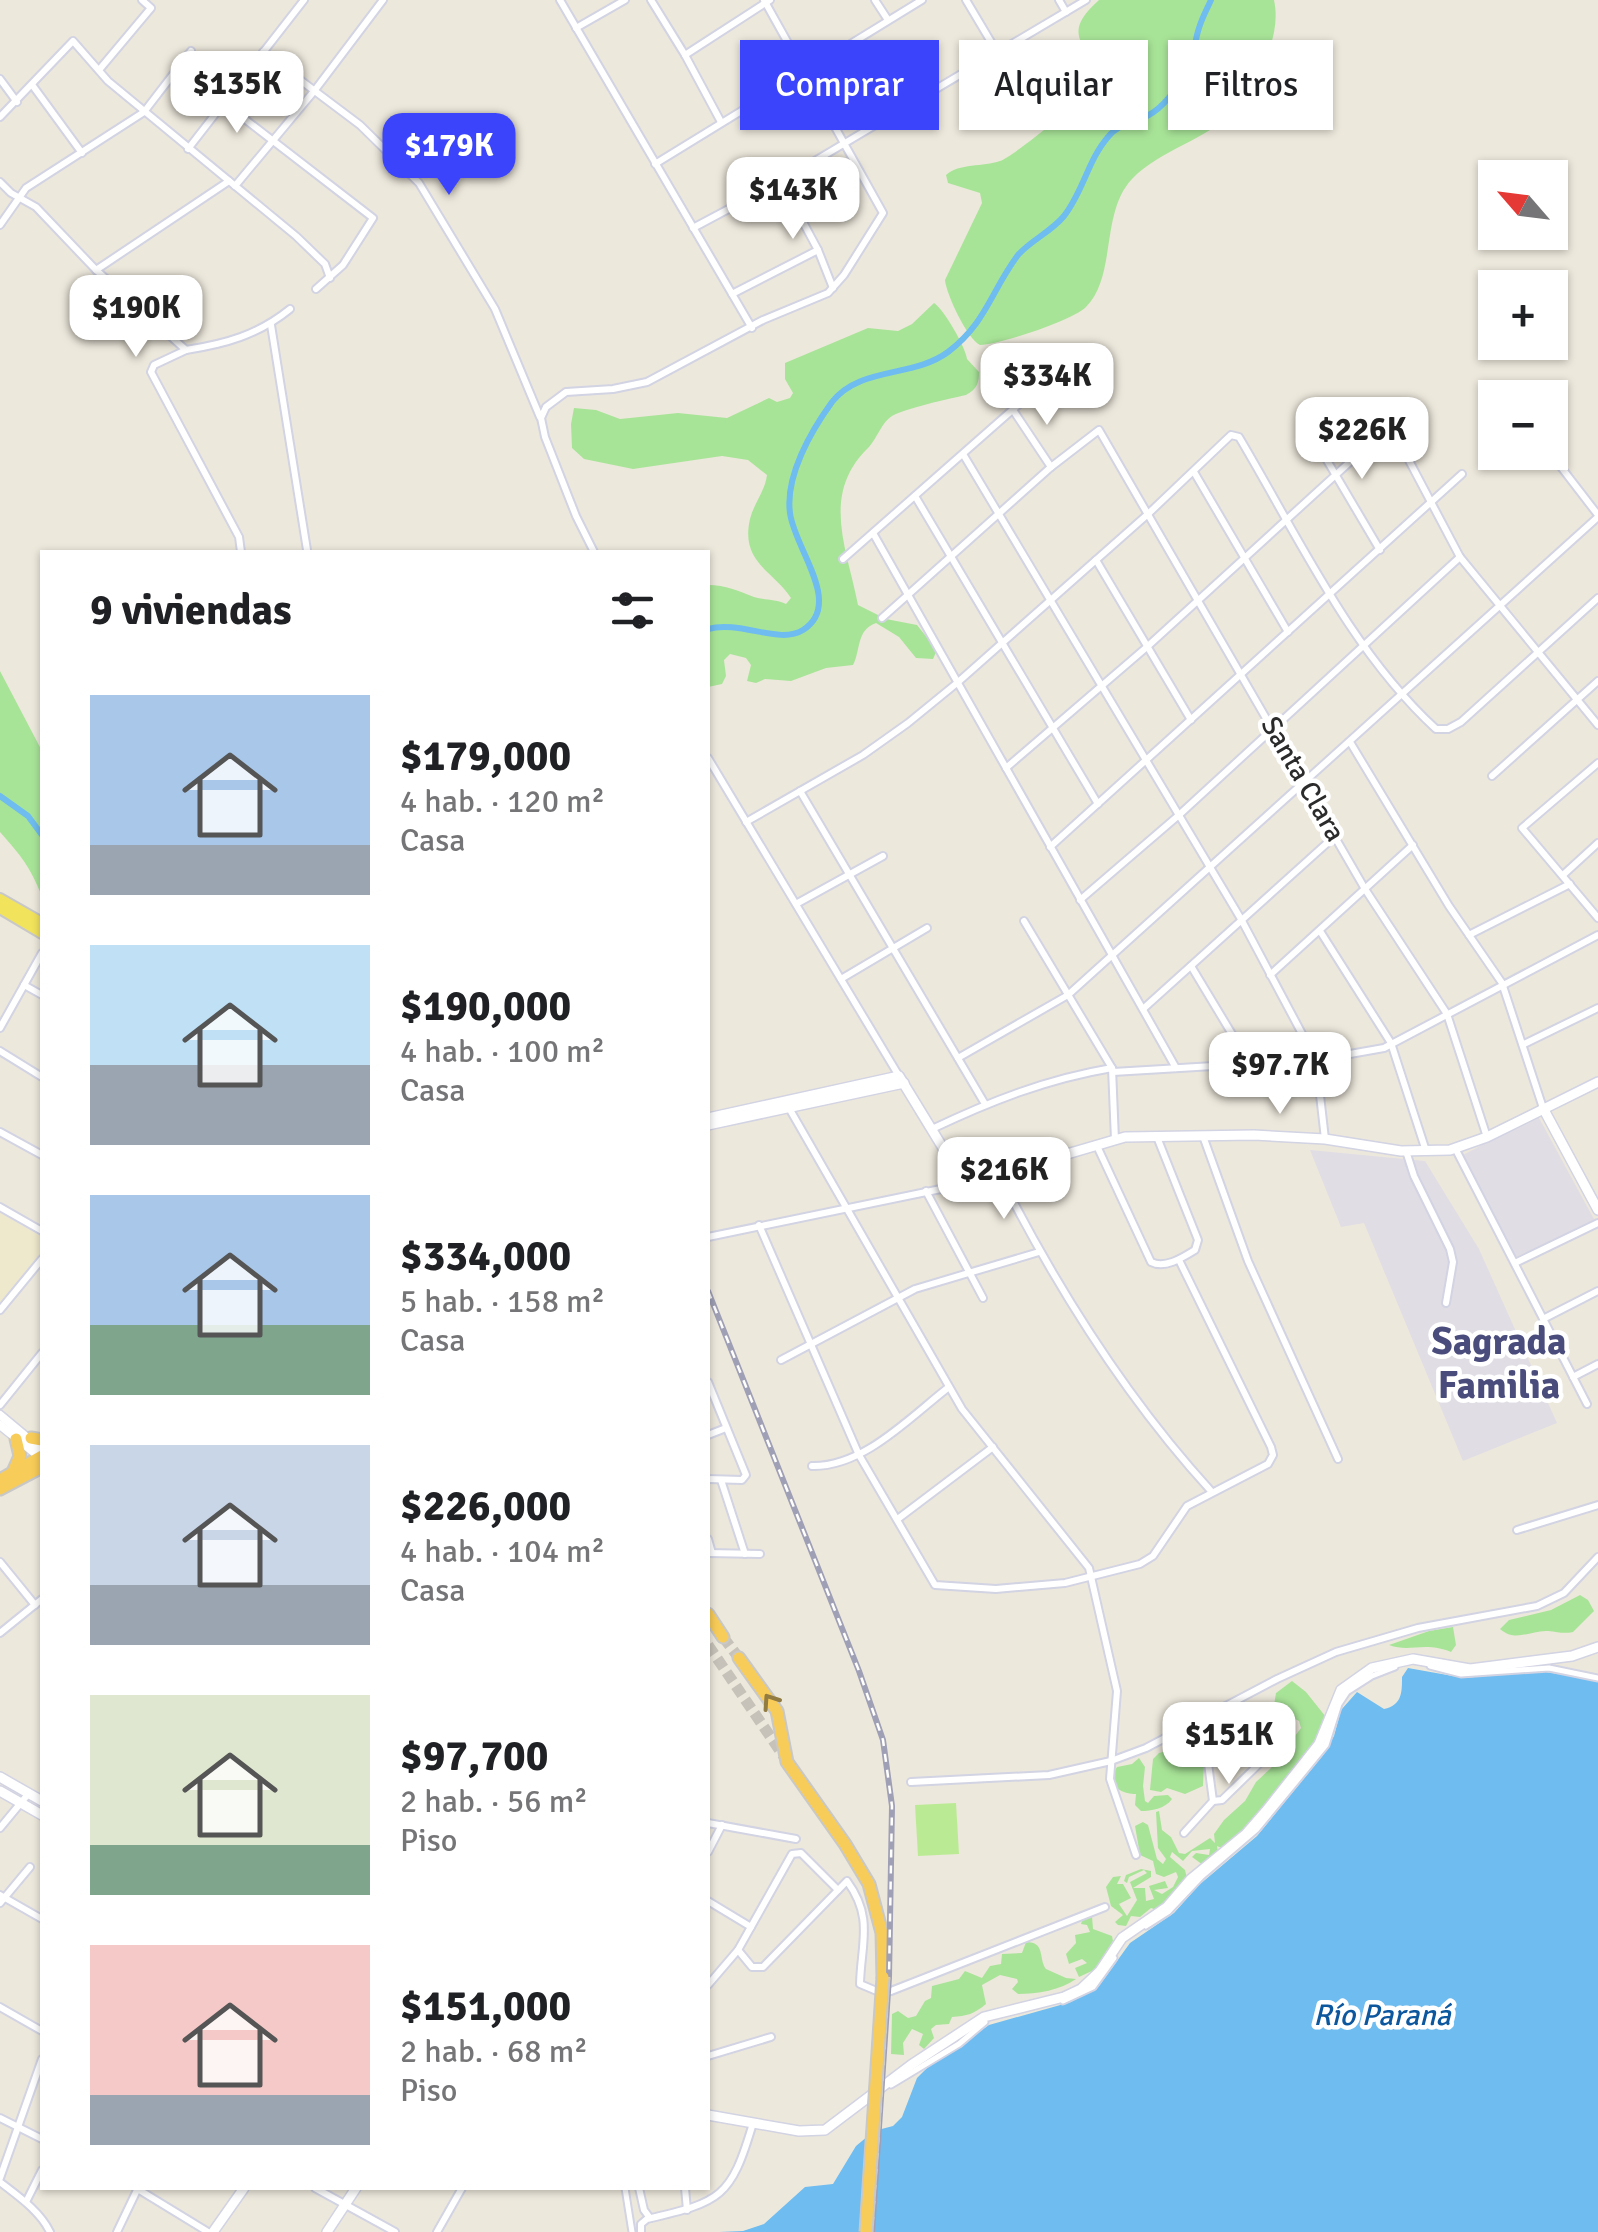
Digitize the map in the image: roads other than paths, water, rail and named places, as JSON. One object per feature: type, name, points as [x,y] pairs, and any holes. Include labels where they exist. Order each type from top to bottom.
[{"type":"highway","points":[[9,1479],[20,1456],[16,1439]]},
{"type":"highway","points":[[0,1489],[40,1459]]},
{"type":"highway","points":[[710,1617],[723,1637]]},
{"type":"highway","points":[[738,1658],[777,1711],[786,1757],[870,1884],[882,1933],[883,1977],[866,2232]]},
{"type":"main road","points":[[0,899],[40,922]]},
{"type":"main road","points":[[0,908],[40,932]]},
{"type":"main road","points":[[710,1126],[901,1080]]},
{"type":"main road","points":[[710,1118],[901,1080]]},
{"type":"main road","points":[[901,1080],[965,1184],[1115,1140],[1204,1136],[1325,1139],[1426,1152],[1456,1148],[1487,1137],[1598,1082]]},
{"type":"main road","points":[[1544,1108],[1598,1210]]},
{"type":"main road","points":[[710,2115],[825,2132],[911,2065],[984,2016],[1064,1997],[1088,1984],[1122,1938],[1167,1908],[1191,1880],[1246,1834],[1319,1744],[1341,1690],[1372,1668],[1404,1659],[1470,1669],[1572,1656],[1598,1647]]},
{"type":"main road","points":[[0,1777],[40,1800]]},
{"type":"main road","points":[[0,1791],[40,1814]]},
{"type":"main road","points":[[211,2232],[242,2190]]},
{"type":"main road","points":[[327,2232],[355,2190]]},
{"type":"street","points":[[99,70],[152,8],[142,0]]},
{"type":"street","points":[[188,148],[304,0]]},
{"type":"street","points":[[96,270],[232,183],[315,90],[381,3],[371,0]]},
{"type":"street","points":[[560,0],[752,328]]},
{"type":"street","points":[[576,28],[625,0]]},
{"type":"street","points":[[651,0],[721,122]]},
{"type":"street","points":[[875,0],[888,20]]},
{"type":"street","points":[[856,40],[922,0]]},
{"type":"street","points":[[966,0],[990,40]]},
{"type":"street","points":[[1059,0],[1066,12]]},
{"type":"street","points":[[1018,40],[1086,0]]},
{"type":"street","points":[[685,55],[766,1],[787,40]]},
{"type":"street","points":[[0,117],[73,41],[144,112],[296,236],[325,264],[330,278]]},
{"type":"street","points":[[0,225],[26,188],[144,112],[191,52]]},
{"type":"street","points":[[263,52],[360,125],[419,183],[495,310],[593,550]]},
{"type":"street","points":[[693,228],[781,181],[959,75]]},
{"type":"street","points":[[0,79],[17,102]]},
{"type":"street","points":[[32,86],[82,152]]},
{"type":"street","points":[[224,102],[374,218],[330,278],[316,289]]},
{"type":"street","points":[[654,164],[740,111]]},
{"type":"street","points":[[541,418],[552,400],[566,392],[647,382],[763,320],[833,289],[884,213],[838,130]]},
{"type":"street","points":[[781,181],[818,250],[833,289]]},
{"type":"street","points":[[0,182],[36,207],[96,270],[186,350]]},
{"type":"street","points":[[732,294],[818,250]]},
{"type":"street","points":[[241,550],[238,536],[151,372],[154,365],[186,350],[228,344],[271,324],[290,310]]},
{"type":"street","points":[[271,324],[307,550]]},
{"type":"street","points":[[843,559],[1068,361]]},
{"type":"street","points":[[882,618],[1051,467],[1013,410]]},
{"type":"street","points":[[1006,768],[1389,429],[1460,557],[1598,726]]},
{"type":"street","name":"Santa Clara","points":[[1051,467],[1098,430],[1365,889],[1447,1014],[1487,1137]]},
{"type":"street","points":[[746,822],[862,754],[957,683],[1231,435],[1236,435],[1364,645],[1402,694],[1436,729],[1448,728],[1538,654],[1598,598]]},
{"type":"street","points":[[1312,435],[1380,550]]},
{"type":"street","points":[[963,454],[1241,919],[1316,1060],[1325,1139]]},
{"type":"street","points":[[958,1058],[1068,995],[1598,516],[1563,470]]},
{"type":"street","points":[[1194,472],[1288,632]]},
{"type":"street","points":[[1050,847],[1462,474]]},
{"type":"street","points":[[915,496],[1098,804]]},
{"type":"street","points":[[873,533],[1176,1068]]},
{"type":"street","points":[[1080,900],[1179,815],[1460,557]]},
{"type":"street","points":[[1096,560],[1191,720]]},
{"type":"street","points":[[1492,776],[1598,681]]},
{"type":"street","points":[[1350,742],[1502,983],[1544,1108]]},
{"type":"street","points":[[1598,763],[1522,828],[1598,918]]},
{"type":"street","points":[[710,768],[901,1080]]},
{"type":"street","points":[[800,791],[985,1104]]},
{"type":"street","points":[[1143,1009],[1336,836]]},
{"type":"street","points":[[1562,874],[1598,843]]},
{"type":"street","points":[[1270,976],[1413,845]]},
{"type":"street","points":[[796,904],[883,856]]},
{"type":"street","points":[[1469,935],[1570,884]]},
{"type":"street","points":[[1024,921],[1113,1072],[1316,1060],[1384,1048],[1598,935]]},
{"type":"street","points":[[841,978],[927,928]]},
{"type":"street","points":[[1320,930],[1391,1043],[1426,1152]]},
{"type":"street","points":[[0,1028],[40,957]]},
{"type":"street","points":[[1190,966],[1250,1064]]},
{"type":"street","points":[[24,985],[40,994]]},
{"type":"street","points":[[1524,1044],[1598,1008]]},
{"type":"street","points":[[0,1052],[40,1077]]},
{"type":"street","points":[[932,1129],[985,1104],[1062,1077],[1112,1068]]},
{"type":"street","points":[[1112,1068],[1115,1140]]},
{"type":"street","points":[[790,1108],[962,1409],[1077,1553],[1091,1578],[1118,1691],[1110,1779],[1136,1855]]},
{"type":"street","points":[[0,1132],[40,1155]]},
{"type":"street","points":[[1204,1136],[1248,1261],[1338,1459]]},
{"type":"street","points":[[1096,1145],[1156,1265],[1179,1260],[1195,1250],[1198,1240],[1157,1137]]},
{"type":"street","points":[[1456,1148],[1587,1404]]},
{"type":"street","points":[[1406,1151],[1450,1249],[1453,1262],[1446,1304]]},
{"type":"street","points":[[1000,1176],[1039,1252],[1131,1392],[1174,1451],[1211,1491]]},
{"type":"street","points":[[710,1236],[965,1184]]},
{"type":"street","points":[[926,1191],[983,1298]]},
{"type":"street","points":[[0,1208],[40,1230]]},
{"type":"street","points":[[1515,1263],[1598,1223]]},
{"type":"street","points":[[759,1225],[859,1455],[936,1584],[996,1589],[1065,1583],[1140,1564],[1153,1556],[1187,1506],[1268,1464],[1273,1455],[1179,1260]]},
{"type":"street","points":[[781,1360],[897,1297],[1039,1252]]},
{"type":"street","points":[[0,1310],[40,1261]]},
{"type":"street","points":[[1543,1318],[1598,1291]]},
{"type":"street","points":[[0,1404],[40,1356]]},
{"type":"street","points":[[1573,1377],[1598,1364]]},
{"type":"street","points":[[710,1387],[746,1472],[742,1480],[710,1479]]},
{"type":"street","points":[[812,1466],[828,1466],[859,1455],[949,1387]]},
{"type":"street","points":[[0,1415],[37,1439]]},
{"type":"street","points":[[0,1425],[40,1457]]},
{"type":"street","points":[[710,1434],[726,1428]]},
{"type":"street","points":[[899,1518],[993,1447]]},
{"type":"street","points":[[0,1498],[9,1479]]},
{"type":"street","points":[[720,1480],[744,1554]]},
{"type":"street","points":[[1518,1530],[1598,1504]]},
{"type":"street","points":[[710,1553],[760,1554]]},
{"type":"street","points":[[910,1782],[1049,1775],[1111,1761],[1146,1748],[1336,1652],[1418,1628],[1537,1606],[1564,1594],[1598,1557]]},
{"type":"street","points":[[0,1562],[39,1602],[0,1632]]},
{"type":"street","points":[[884,2090],[989,2020],[1068,2000],[1092,1987],[1128,1938],[1168,1912],[1202,1876],[1257,1830],[1322,1752],[1339,1704],[1362,1681],[1414,1663],[1461,1674],[1540,1667],[1598,1678]]},
{"type":"street","points":[[1202,1718],[1213,1801]]},
{"type":"street","points":[[1184,1833],[1213,1801],[1222,1800],[1263,1760]]},
{"type":"street","points":[[0,1828],[29,1794]]},
{"type":"street","points":[[710,1823],[796,1839]]},
{"type":"street","points":[[710,1848],[722,1825]]},
{"type":"street","points":[[710,1983],[738,1950],[795,1852],[801,1853],[838,1890]]},
{"type":"street","points":[[30,1867],[2,1899],[40,1918]]},
{"type":"street","points":[[738,1950],[752,1967],[759,1969],[847,1881],[858,1895],[864,1918],[860,1984],[879,1992]]},
{"type":"street","points":[[710,1903],[751,1927]]},
{"type":"street","points":[[891,1991],[1105,1907]]},
{"type":"street","points":[[0,2006],[40,2030]]},
{"type":"street","points":[[710,2055],[771,2037]]},
{"type":"street","points":[[40,2065],[0,2180],[26,2202],[50,2232]]},
{"type":"street","points":[[825,2132],[872,2098]]},
{"type":"street","points":[[0,2118],[40,2137]]},
{"type":"street","points":[[641,2232],[643,2221],[705,2204],[728,2186],[739,2170],[753,2123]]},
{"type":"street","points":[[26,2202],[40,2174]]},
{"type":"street","points":[[118,2232],[137,2190]]},
{"type":"street","points":[[141,2190],[211,2232]]},
{"type":"street","points":[[319,2190],[395,2232]]},
{"type":"street","points":[[437,2232],[461,2190]]},
{"type":"street","points":[[625,2190],[632,2232]]},
{"type":"street","points":[[639,2190],[650,2218]]},
{"type":"street","points":[[684,2190],[687,2210]]},
{"type":"water","name":"Río Paraná","points":[[1408,1668],[1464,1678],[1539,1671],[1598,1680],[1598,2232],[719,2232],[743,2231],[764,2224],[805,2187],[833,2184],[856,2146],[874,2131],[893,2126],[902,2117],[917,2078],[989,2025],[1071,2002],[1099,1986],[1130,1943],[1174,1913],[1199,1885],[1257,1836],[1324,1754],[1341,1710],[1357,1692],[1384,1709],[1390,1707],[1400,1698],[1402,1677]]},
{"type":"waterway","points":[[710,629],[733,627],[783,635],[803,630],[814,619],[819,606],[818,591],[793,527],[790,499],[801,454],[824,414],[832,402],[857,383],[934,360],[961,341],[980,318],[1018,255],[1064,216],[1108,137],[1121,126],[1153,112],[1175,90],[1190,66],[1211,0]]},
{"type":"waterway","points":[[0,796],[28,816],[40,832]]},
{"type":"tunnel","points":[[723,1637],[739,1658]]},
{"type":"tunnel","points":[[710,1648],[787,1761]]},
{"type":"railway","points":[[710,1296],[883,1740],[892,1806],[889,1977],[872,2232]]},
{"type":"district","name":"Sagrada Familia","points":[[1499,1363]]}]
